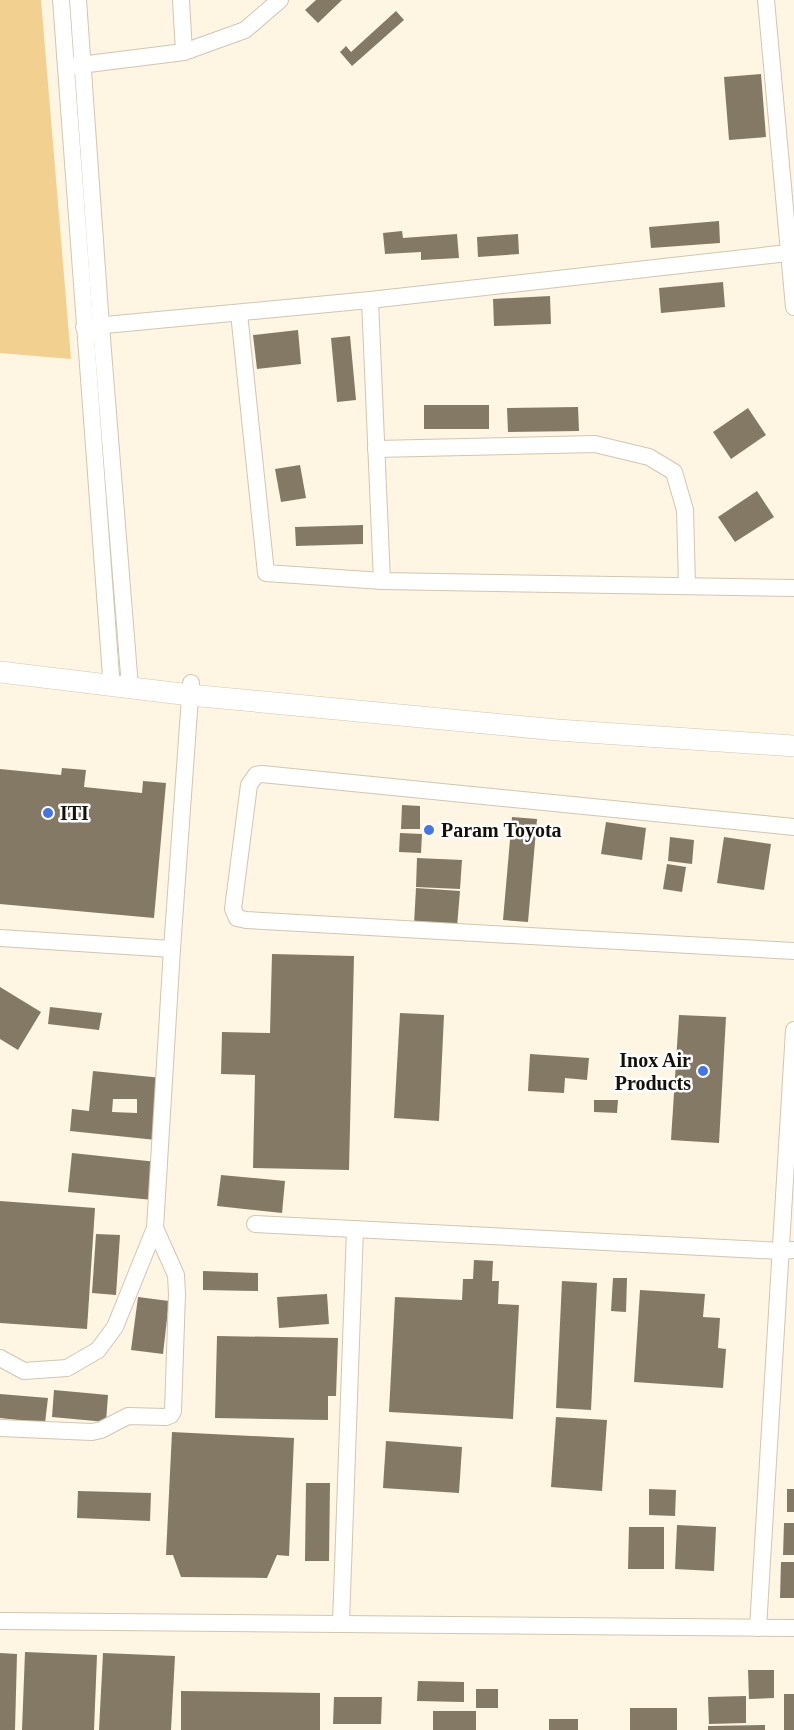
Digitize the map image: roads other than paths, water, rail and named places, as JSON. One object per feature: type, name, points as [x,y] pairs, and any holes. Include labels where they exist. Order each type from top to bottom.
[{"type":"main road","points":[[0,661],[120,681]]},
{"type":"main road","points":[[0,672],[120,681],[557,730],[794,746]]},
{"type":"main road","points":[[190,689],[558,720],[794,732]]},
{"type":"street","points":[[60,0],[92,327],[120,681]]},
{"type":"street","points":[[78,0],[92,327]]},
{"type":"street","points":[[181,0],[184,52]]},
{"type":"street","points":[[65,67],[184,52],[245,30],[280,0]]},
{"type":"street","points":[[766,0],[787,134],[794,307]]},
{"type":"street","points":[[92,327],[791,255]]},
{"type":"street","points":[[370,300],[382,581]]},
{"type":"street","points":[[239,313],[266,573],[382,581],[794,588]]},
{"type":"street","points":[[376,449],[595,444],[649,457],[674,472],[685,510],[687,586]]},
{"type":"street","points":[[0,1358],[24,1371],[67,1368],[98,1350],[115,1327],[155,1228],[190,689]]},
{"type":"street","points":[[794,827],[262,774],[256,775],[249,785],[233,909],[237,918],[246,920],[794,951]]},
{"type":"street","points":[[0,938],[172,949]]},
{"type":"street","points":[[758,1628],[787,1250],[794,1030]]},
{"type":"street","points":[[255,1224],[787,1250]]},
{"type":"street","points":[[0,1428],[92,1432],[129,1416],[171,1416],[173,1411],[176,1275],[155,1228]]},
{"type":"street","points":[[341,1623],[355,1229]]},
{"type":"street","points":[[0,1621],[794,1628]]},
{"type":"place","name":"ITI","points":[[48,813]]},
{"type":"place","name":"Param Toyota","points":[[429,830]]},
{"type":"place","name":"Inox Air Products","points":[[703,1071]]}]
